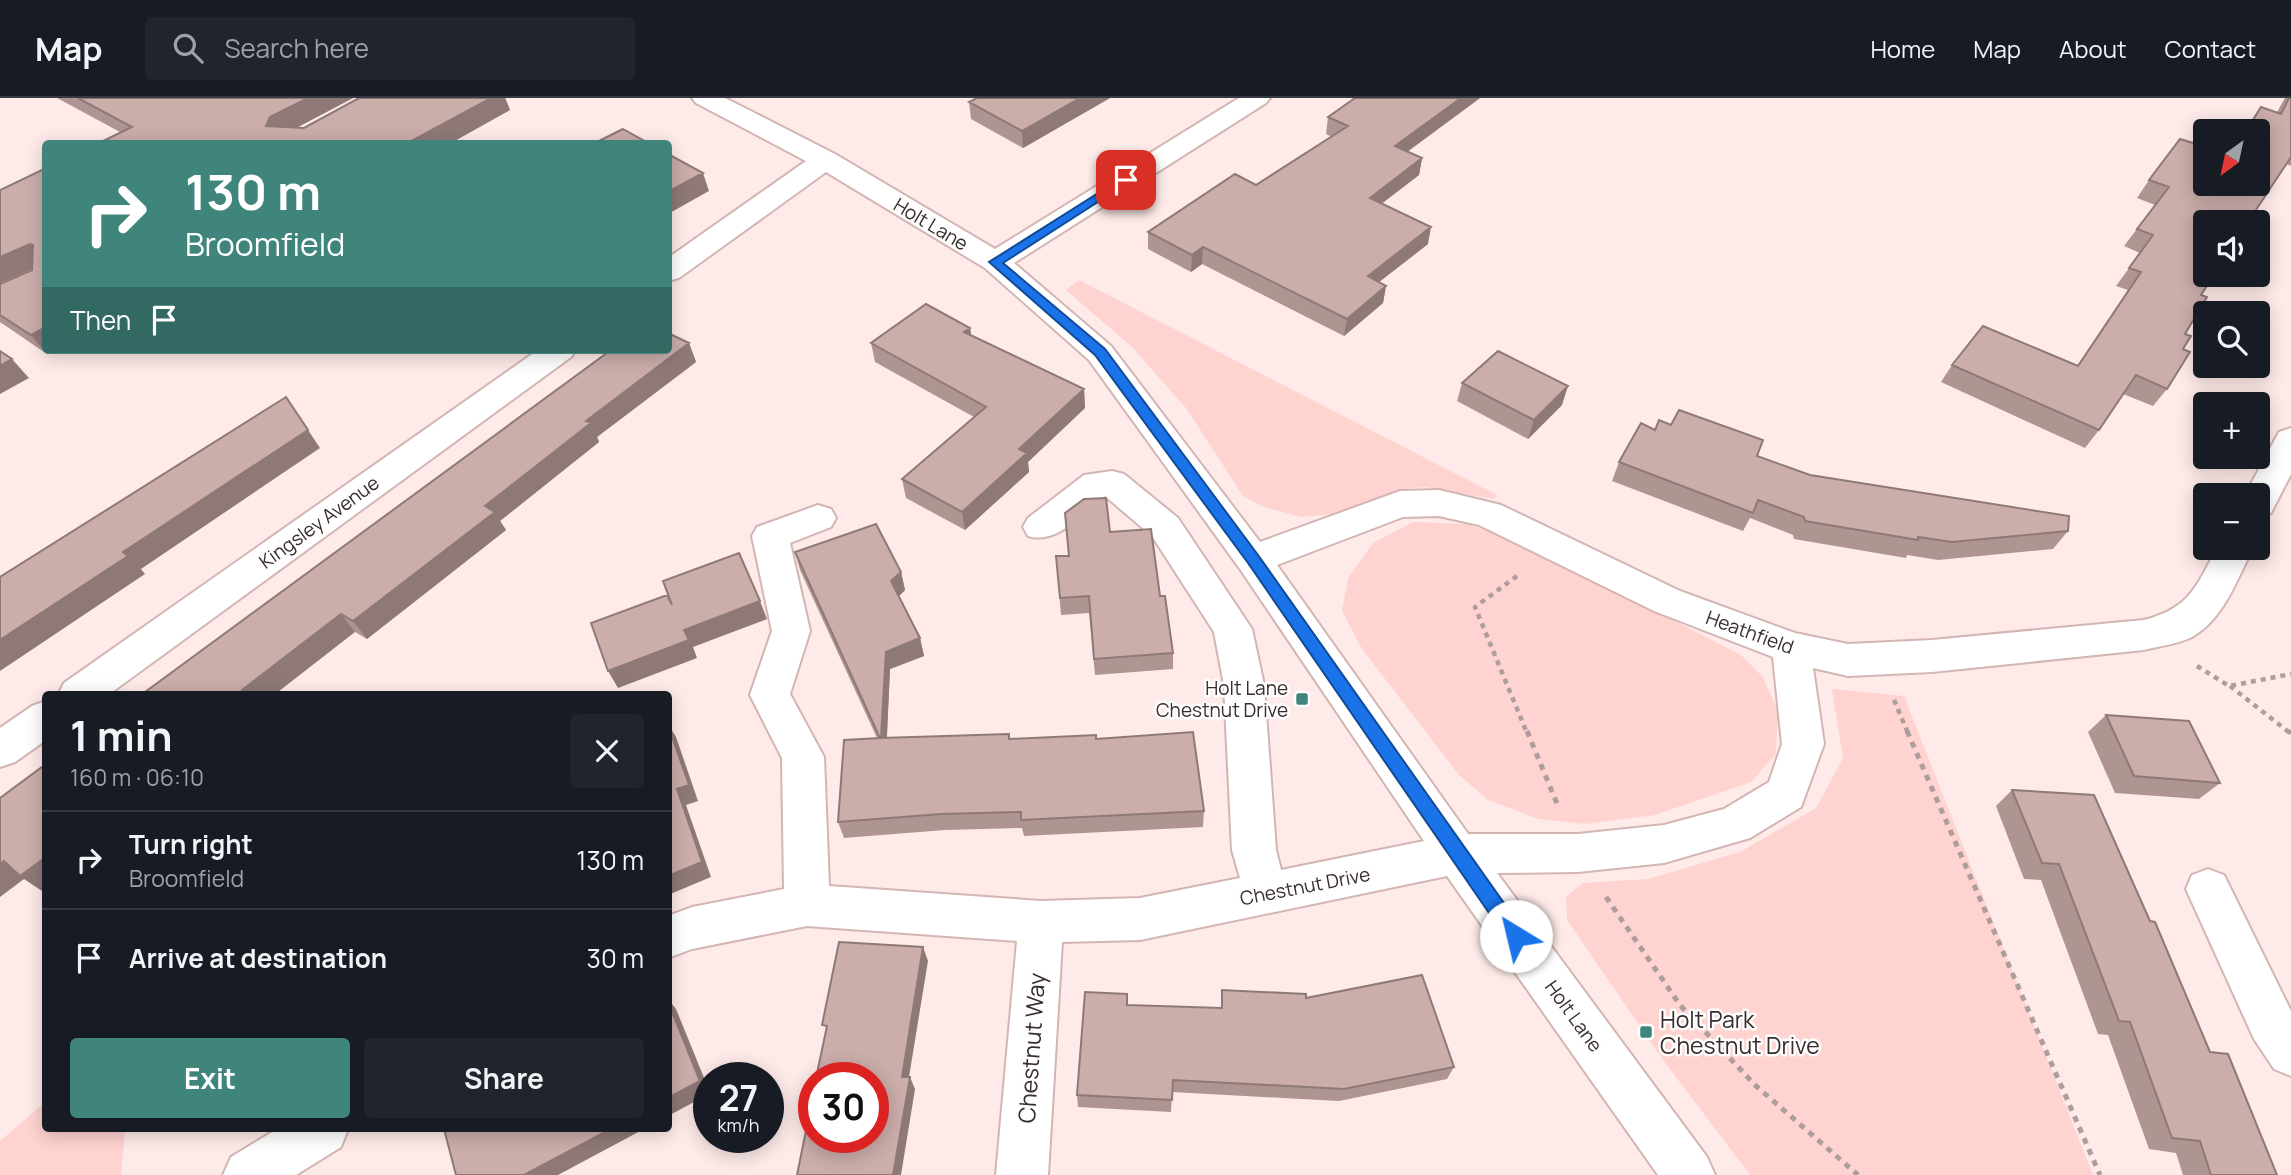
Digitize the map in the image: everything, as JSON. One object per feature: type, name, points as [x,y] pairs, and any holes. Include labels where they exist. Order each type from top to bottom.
[{"type":"street","name":"Holt Lane","points":[[705,98],[825,160],[995,262],[1100,352],[1253,559],[1457,854],[1689,1175]]},
{"type":"street","points":[[995,262],[1257,98]]},
{"type":"street","points":[[672,269],[825,160]]},
{"type":"street","name":"Kingsley Avenue","points":[[84,691],[554,354]]},
{"type":"street","points":[[2269,483],[2291,440]]},
{"type":"street","points":[[1041,527],[1096,484],[1112,483],[1165,527],[1233,629],[1244,685],[1254,850],[1266,894]]},
{"type":"street","name":"Heathfield","points":[[1253,559],[1400,505],[1439,503],[1488,514],[1667,601],[1791,648],[1848,660],[2144,635],[2178,626],[2204,606],[2229,560]]},
{"type":"street","points":[[807,905],[803,757],[770,695],[791,631],[770,536],[818,518]]},
{"type":"street","name":"Chestnut Drive","points":[[672,936],[692,928],[807,905],[1041,922],[1140,919],[1457,854],[1578,853],[1664,844],[1735,825],[1786,794],[1803,744],[1791,648]]},
{"type":"street","points":[[0,750],[42,721]]},
{"type":"street","points":[[2208,889],[2271,1023],[2291,1052]]},
{"type":"street","name":"Chestnut Way","points":[[1022,1175],[1041,922]]},
{"type":"street","points":[[249,1175],[318,1132]]},
{"type":"path","points":[[2144,635],[2229,686],[2291,733]]},
{"type":"path","points":[[1876,658],[2100,1175]]},
{"type":"path","points":[[2229,686],[2291,674]]},
{"type":"shaded area","points":[[1079,280],[1497,495],[1494,499],[1425,487],[1404,489],[1334,514],[1301,517],[1264,507],[1243,496],[1186,408],[1131,346],[1066,290]]},
{"type":"shaded area","points":[[1413,522],[1467,524],[1517,540],[1741,655],[1762,676],[1778,710],[1776,754],[1751,782],[1655,815],[1585,824],[1539,819],[1488,800],[1459,775],[1362,649],[1342,611],[1348,578],[1373,543]]},
{"type":"shaded area","points":[[1832,689],[1904,696],[2093,1175],[1750,1175],[1663,1060],[1567,920],[1566,897],[1583,883],[1648,879],[1740,852],[1816,808],[1843,758]]},
{"type":"shaded area","points":[[42,1105],[42,1132],[125,1132],[121,1175],[0,1175],[0,1141]]},
{"type":"building","points":[[78,98],[308,98],[270,117],[266,126],[304,128],[359,98],[491,98],[413,140],[105,140],[132,127]]},
{"type":"building","points":[[977,98],[1080,98],[1022,131],[969,102]]},
{"type":"building","points":[[1355,98],[1461,98],[1395,146],[1422,158],[1370,198],[1431,227],[1368,276],[1386,286],[1347,319],[1203,247],[1192,255],[1148,232],[1235,174],[1256,185],[1348,126],[1328,117]]},
{"type":"building","points":[[2291,98],[2291,157],[2270,189],[2270,119],[2254,119],[2261,107],[2281,114]]},
{"type":"building","points":[[623,129],[643,140],[601,140]]},
{"type":"building","points":[[2180,139],[2193,143],[2193,196],[2265,196],[2256,210],[2193,210],[2193,287],[2206,287],[2201,295],[2207,297],[2205,301],[2193,301],[2193,321],[2185,334],[2191,336],[2183,349],[2190,352],[2167,389],[2136,375],[2099,430],[1952,365],[1983,326],[2078,366],[2141,272],[2129,268],[2153,235],[2137,229],[2169,187],[2149,180]]},
{"type":"building","points":[[672,156],[703,173],[672,190]]},
{"type":"building","points":[[42,170],[42,329],[31,335],[0,315],[0,284],[32,270],[33,245],[0,257],[0,190]]},
{"type":"building","points":[[926,304],[970,328],[964,332],[1084,389],[1019,449],[1027,453],[962,512],[902,479],[986,407],[871,343]]},
{"type":"building","points":[[672,335],[689,343],[586,421],[591,423],[485,506],[495,512],[353,621],[341,614],[243,691],[146,691],[606,354],[672,354]]},
{"type":"building","points":[[0,351],[12,359],[0,366]]},
{"type":"building","points":[[1498,351],[1568,386],[1534,420],[1462,383]]},
{"type":"building","points":[[286,397],[308,430],[123,552],[128,556],[0,640],[0,577]]},
{"type":"building","points":[[1679,410],[1763,440],[1757,456],[1810,475],[2069,516],[2068,531],[1952,542],[1918,537],[1918,540],[1805,521],[1804,517],[1758,500],[1753,513],[1619,462],[1641,423],[1655,430],[1659,420],[1671,425]]},
{"type":"building","points":[[1106,498],[1110,532],[1151,529],[1160,596],[1165,596],[1173,653],[1094,659],[1089,596],[1060,598],[1056,556],[1069,556],[1065,513],[1084,499]]},
{"type":"building","points":[[876,524],[901,572],[891,581],[920,638],[886,652],[881,738],[1009,734],[1009,739],[1096,735],[1096,739],[1193,732],[1204,811],[1021,820],[1021,812],[941,814],[838,822],[844,740],[880,738],[795,552]]},
{"type":"building","points":[[739,553],[760,601],[684,630],[689,640],[608,671],[591,623],[667,595],[672,605],[663,581]]},
{"type":"building","points":[[2106,715],[2189,721],[2220,783],[2134,776]]},
{"type":"building","points":[[672,736],[689,785],[677,789],[702,862],[672,874]]},
{"type":"building","points":[[42,767],[42,860],[20,876],[4,861],[0,864],[0,798]]},
{"type":"building","points":[[2012,790],[2094,795],[2150,921],[2155,922],[2210,1052],[2228,1054],[2277,1175],[2211,1175],[2200,1141],[2172,1138],[2130,1022],[2119,1021],[2059,864],[2042,863]]},
{"type":"building","points":[[839,942],[923,947],[902,1077],[910,1077],[893,1175],[797,1175],[801,1153],[889,1153],[889,1062],[819,1062],[827,1026],[822,1025]]},
{"type":"building","points":[[1422,975],[1454,1067],[1344,1089],[1173,1080],[1172,1100],[1077,1095],[1085,992],[1127,994],[1127,1005],[1222,1008],[1222,990],[1306,994],[1306,998]]},
{"type":"building","points":[[672,1012],[693,1064],[693,1085],[672,1096]]},
{"type":"building","points":[[445,1132],[605,1132],[524,1175],[456,1175]]},
{"type":"place","name":"Holt Lane Chestnut Drive","points":[[1302,699]]},
{"type":"place","name":"Holt Park Chestnut Drive","points":[[1646,1032]]},
{"type":"route","points":[[1126,180],[995,262],[1100,352],[1253,559],[1516,936]]}]
